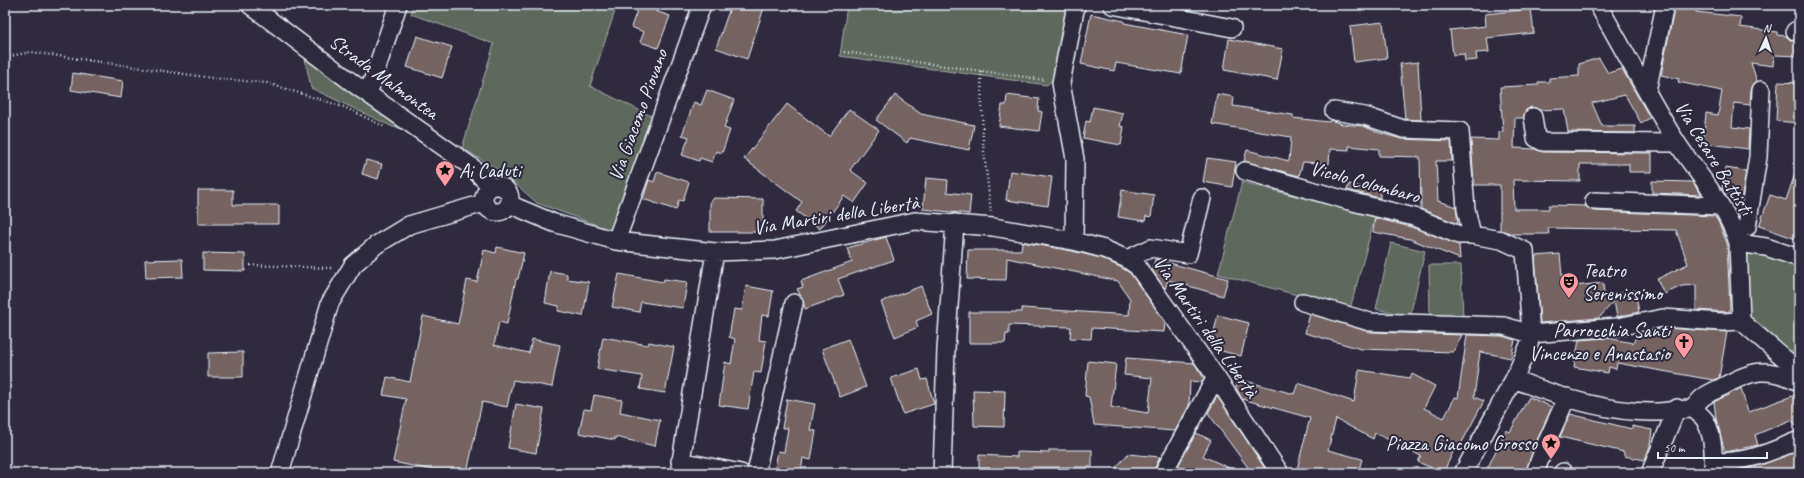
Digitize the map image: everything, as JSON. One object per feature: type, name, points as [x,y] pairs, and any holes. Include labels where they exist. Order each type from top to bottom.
[{"type":"street","name":"Strada Malmontea","points":[[250,5],[368,94],[472,167],[490,187]]},
{"type":"street","points":[[368,94],[398,5]]},
{"type":"street","name":"Via Giacomo Piovano","points":[[616,241],[702,5]]},
{"type":"street","points":[[1074,241],[1075,159],[1061,83],[1076,5]]},
{"type":"street","points":[[1112,5],[1232,28]]},
{"type":"street","name":"Via Cesare Battisti","points":[[1598,5],[1677,143],[1720,206],[1736,237],[1741,321]]},
{"type":"street","points":[[1647,91],[1665,5]]},
{"type":"street","points":[[1761,90],[1758,157],[1747,227],[1736,237],[1799,258]]},
{"type":"street","points":[[1334,111],[1364,116],[1403,129],[1460,131],[1466,209],[1472,235]]},
{"type":"street","points":[[1533,118],[1536,138],[1543,142],[1677,143]]},
{"type":"street","name":"Vicolo Colombaro","points":[[1245,171],[1349,201],[1414,217],[1459,235],[1472,235],[1501,240],[1525,251],[1531,334]]},
{"type":"street","points":[[499,186],[507,190],[510,198],[506,210],[497,213],[489,210],[484,202],[484,194],[490,187],[499,186]]},
{"type":"street","points":[[1128,258],[1151,248],[1188,254],[1202,198]]},
{"type":"street","points":[[1594,201],[1720,206]]},
{"type":"street","points":[[280,473],[330,303],[353,265],[376,245],[409,225],[484,202]]},
{"type":"street","name":"Via Martiri della Libertà","points":[[509,204],[554,223],[616,241],[715,252],[775,250],[915,222],[993,226],[1074,241],[1104,249],[1128,258],[1137,266],[1216,377],[1280,473]]},
{"type":"street","points":[[942,473],[946,349],[955,223]]},
{"type":"street","points":[[715,252],[677,469],[741,473]]},
{"type":"street","points":[[1303,302],[1370,322],[1504,326],[1531,334],[1617,327],[1664,318],[1722,322],[1741,321],[1798,369]]},
{"type":"street","points":[[756,473],[794,303]]},
{"type":"street","points":[[1463,473],[1514,379],[1529,344],[1531,334]]},
{"type":"street","points":[[1650,473],[1685,409],[1702,396],[1744,375],[1758,371],[1780,374],[1798,369]]},
{"type":"street","points":[[1163,473],[1216,377]]},
{"type":"street","points":[[1514,379],[1567,397],[1613,408],[1652,412],[1685,409],[1704,419],[1710,438],[1713,467],[1728,462],[1759,457],[1799,440]]},
{"type":"street","points":[[1535,473],[1544,448],[1567,397]]},
{"type":"path","points":[[5,57],[31,52],[204,77],[267,83],[344,106],[391,130]]},
{"type":"path","points":[[844,52],[1061,83]]},
{"type":"path","points":[[981,71],[983,143],[993,226]]},
{"type":"path","points":[[250,265],[330,268],[347,275]]},
{"type":"shaded area","points":[[413,5],[617,5],[590,86],[653,117],[613,231],[537,203],[502,172],[462,148],[494,44],[411,14]]},
{"type":"shaded area","points":[[847,5],[1069,5],[1058,74],[1047,85],[840,56]]},
{"type":"shaded area","points":[[304,54],[404,129],[393,127],[311,88]]},
{"type":"shaded area","points":[[1242,182],[1375,217],[1350,309],[1218,274]]},
{"type":"shaded area","points":[[1391,243],[1425,251],[1410,316],[1376,309]]},
{"type":"shaded area","points":[[1745,247],[1799,260],[1799,346],[1795,360],[1746,319]]},
{"type":"shaded area","points":[[1429,265],[1461,265],[1463,320],[1430,320]]},
{"type":"building","points":[[639,5],[657,5],[655,11],[670,16],[658,48],[640,42],[644,32],[631,27]]},
{"type":"building","points":[[731,5],[765,5],[747,59],[716,48]]},
{"type":"building","points":[[1675,5],[1697,5],[1696,12],[1741,17],[1740,27],[1777,32],[1777,35],[1786,36],[1790,40],[1799,41],[1799,56],[1774,55],[1773,66],[1751,63],[1757,81],[1751,89],[1750,105],[1734,103],[1732,127],[1749,129],[1748,149],[1703,143],[1706,113],[1718,115],[1722,91],[1678,82],[1679,79],[1661,75]]},
{"type":"building","points":[[1531,9],[1534,33],[1487,38],[1489,52],[1476,53],[1477,60],[1465,61],[1464,54],[1453,55],[1450,30],[1486,26],[1485,14]]},
{"type":"building","points":[[1091,14],[1124,21],[1124,23],[1188,35],[1181,74],[1116,63],[1114,71],[1081,64]]},
{"type":"building","points":[[1383,22],[1387,58],[1354,62],[1350,26]]},
{"type":"building","points":[[417,36],[452,47],[442,78],[407,67]]},
{"type":"building","points":[[1229,39],[1283,49],[1277,80],[1224,70]]},
{"type":"building","points":[[1599,58],[1608,73],[1622,69],[1650,118],[1641,123],[1625,95],[1592,103],[1602,126],[1635,126],[1635,133],[1568,132],[1564,109],[1540,110],[1531,107],[1526,110],[1523,118],[1515,118],[1514,148],[1535,149],[1543,152],[1652,153],[1652,172],[1629,172],[1629,164],[1580,164],[1580,181],[1513,180],[1514,209],[1549,209],[1549,205],[1585,206],[1594,211],[1714,216],[1718,221],[1727,243],[1729,312],[1696,310],[1696,285],[1682,286],[1664,294],[1657,279],[1688,264],[1676,230],[1548,228],[1549,234],[1513,234],[1500,230],[1500,185],[1474,185],[1471,139],[1499,140],[1499,132],[1503,132],[1500,87],[1538,85],[1538,82],[1549,82],[1549,78],[1579,76],[1579,64]]},
{"type":"building","points":[[1418,62],[1421,120],[1405,119],[1400,64]]},
{"type":"building","points":[[73,73],[123,81],[121,98],[71,90]]},
{"type":"building","points":[[1778,82],[1799,83],[1799,123],[1776,121]]},
{"type":"building","points":[[707,90],[734,100],[724,128],[730,130],[722,153],[716,151],[712,162],[700,158],[699,161],[682,155],[689,137],[682,135],[694,102],[701,105]]},
{"type":"building","points":[[1217,94],[1234,97],[1233,106],[1293,115],[1293,118],[1329,122],[1330,120],[1342,124],[1363,126],[1380,133],[1402,139],[1451,141],[1452,161],[1436,161],[1438,201],[1456,207],[1458,224],[1421,209],[1420,157],[1379,156],[1379,149],[1349,146],[1349,150],[1330,149],[1329,164],[1303,162],[1299,176],[1244,161],[1247,150],[1289,161],[1291,137],[1212,124]]},
{"type":"building","points":[[895,95],[921,114],[974,125],[969,150],[910,138],[907,143],[876,120]]},
{"type":"building","points":[[1007,95],[1039,99],[1038,111],[1042,112],[1039,131],[999,126],[1002,105],[1006,105]]},
{"type":"building","points":[[787,104],[829,136],[849,109],[879,130],[850,170],[868,183],[854,203],[844,196],[820,229],[796,211],[802,202],[744,159]]},
{"type":"building","points":[[1093,107],[1123,113],[1120,126],[1124,127],[1121,145],[1083,138],[1086,121],[1090,122]]},
{"type":"building","points":[[1207,158],[1236,162],[1232,187],[1203,182]]},
{"type":"building","points":[[366,160],[382,164],[378,179],[362,174]]},
{"type":"building","points":[[1725,168],[1746,171],[1742,196],[1724,193],[1722,189]]},
{"type":"building","points":[[1797,168],[1799,169],[1799,240],[1759,226],[1770,195],[1786,200]]},
{"type":"building","points":[[1010,171],[1052,177],[1048,206],[1006,200]]},
{"type":"building","points":[[657,172],[689,182],[683,201],[679,200],[676,210],[643,199],[649,180],[654,182]]},
{"type":"building","points":[[926,178],[948,180],[947,192],[971,195],[969,214],[923,209]]},
{"type":"building","points":[[1652,181],[1692,182],[1702,195],[1652,193]]},
{"type":"building","points":[[1349,184],[1380,191],[1380,198],[1347,190]]},
{"type":"building","points":[[198,190],[233,190],[233,205],[279,205],[279,224],[198,224]]},
{"type":"building","points":[[1122,190],[1154,195],[1151,217],[1146,216],[1145,221],[1118,217]]},
{"type":"building","points":[[714,198],[763,199],[763,232],[710,232],[710,203]]},
{"type":"building","points":[[1375,218],[1411,227],[1459,245],[1460,259],[1410,239],[1373,232]]},
{"type":"building","points":[[886,237],[894,260],[838,279],[844,295],[805,309],[803,300],[797,289],[803,287],[801,281],[852,262],[847,248]]},
{"type":"building","points":[[1022,242],[1101,258],[1130,273],[1165,322],[1164,332],[1092,328],[1091,339],[1070,338],[1071,327],[1009,325],[1009,334],[1006,334],[1005,343],[969,343],[969,312],[1022,312],[1022,308],[1129,315],[1130,299],[1118,281],[1007,258],[1006,280],[967,279],[968,250],[1021,250]]},
{"type":"building","points":[[497,247],[524,253],[518,279],[516,279],[507,324],[499,322],[494,345],[529,353],[532,339],[560,345],[552,387],[513,380],[507,407],[482,402],[467,473],[446,473],[393,462],[406,399],[383,395],[387,377],[410,382],[423,316],[458,324],[467,280],[477,282],[484,250],[496,253]]},
{"type":"building","points":[[203,253],[245,254],[245,271],[203,270]]},
{"type":"building","name":"Teatro Serenissimo","points":[[1560,254],[1563,287],[1603,283],[1604,296],[1635,290],[1639,312],[1617,317],[1614,301],[1599,318],[1540,323],[1535,256]]},
{"type":"building","points":[[182,259],[183,277],[146,278],[145,260]]},
{"type":"building","points":[[1155,259],[1228,279],[1223,296],[1168,280],[1165,289],[1152,270]]},
{"type":"building","points":[[550,271],[567,274],[567,279],[589,282],[583,316],[558,311],[559,306],[545,303]]},
{"type":"building","points":[[619,274],[663,282],[664,279],[687,282],[683,308],[641,302],[639,312],[612,307]]},
{"type":"building","points":[[746,286],[773,291],[769,316],[762,315],[759,340],[766,341],[761,373],[754,372],[748,409],[719,405],[725,362],[731,364],[735,339],[729,337],[734,309],[742,310]]},
{"type":"building","points":[[921,286],[932,314],[916,321],[918,327],[895,337],[881,302]]},
{"type":"building","points":[[1310,314],[1370,332],[1462,335],[1453,352],[1361,349],[1305,333]]},
{"type":"building","points":[[1218,315],[1249,323],[1241,356],[1210,348]]},
{"type":"building","name":"Parrocchia Santi Vincenzo e Anastasio","points":[[1664,328],[1727,332],[1719,378],[1713,380],[1617,363],[1616,369],[1609,367],[1608,373],[1574,367],[1579,340],[1607,338],[1633,343],[1638,333]]},
{"type":"building","points":[[1467,335],[1502,336],[1515,340],[1511,358],[1480,352],[1474,397],[1484,401],[1459,448],[1456,446],[1443,473],[1418,462],[1421,456],[1375,433],[1373,439],[1336,419],[1328,450],[1362,459],[1358,473],[1296,473],[1310,418],[1242,399],[1236,388],[1238,379],[1294,394],[1298,383],[1354,402],[1359,370],[1410,378],[1412,374],[1435,386],[1424,408],[1444,418],[1455,397],[1458,398]]},
{"type":"building","points":[[603,337],[648,345],[649,342],[674,347],[665,393],[640,389],[642,376],[597,369]]},
{"type":"building","points":[[848,339],[866,387],[840,397],[822,349]]},
{"type":"building","points":[[243,352],[243,377],[208,377],[208,353]]},
{"type":"building","points":[[1126,358],[1194,363],[1204,378],[1202,382],[1190,381],[1189,406],[1175,431],[1094,425],[1089,397],[1085,396],[1088,361],[1116,364],[1111,407],[1148,413],[1152,378],[1124,375]]},
{"type":"building","points":[[919,369],[922,380],[927,379],[934,404],[903,414],[891,378]]},
{"type":"building","points":[[1741,388],[1748,412],[1795,395],[1799,399],[1799,428],[1791,420],[1755,435],[1758,445],[1725,452],[1716,419],[1714,402]]},
{"type":"building","points":[[973,390],[1005,391],[1004,427],[974,426]]},
{"type":"building","points":[[594,395],[622,400],[620,412],[660,420],[655,446],[615,437],[615,440],[579,433],[584,409],[591,410]]},
{"type":"building","points":[[1217,396],[1268,473],[1252,473],[1208,413]]},
{"type":"building","points":[[1529,397],[1552,407],[1535,445],[1525,473],[1486,471],[1506,430],[1510,432]]},
{"type":"building","points":[[787,399],[815,404],[810,430],[816,431],[811,460],[803,458],[801,473],[774,473],[778,451],[784,452],[788,428],[782,428]]},
{"type":"building","points":[[516,404],[544,409],[536,453],[508,448]]},
{"type":"building","points":[[1570,414],[1632,429],[1632,426],[1652,430],[1650,446],[1645,460],[1624,456],[1624,452],[1560,437]]},
{"type":"building","points":[[1196,433],[1211,440],[1203,456],[1240,473],[1193,473],[1178,466]]},
{"type":"building","points":[[1049,450],[1092,450],[1092,467],[1030,467],[1030,473],[979,473],[979,455],[1017,457],[1017,452],[1049,453]]},
{"type":"building","points":[[1799,451],[1799,470],[1795,473],[1732,473],[1731,471],[1761,465]]},
{"type":"building","points":[[1128,454],[1160,457],[1153,473],[1111,473]]},
{"type":"place","name":"Ai Caduti","points":[[445,187]]},
{"type":"place","name":"Teatro Serenissimo","points":[[1569,299]]},
{"type":"place","name":"Parrocchia Santi Vincenzo e Anastasio","points":[[1684,359]]},
{"type":"place","name":"Piazza Giacomo Grosso","points":[[1551,460]]}]
